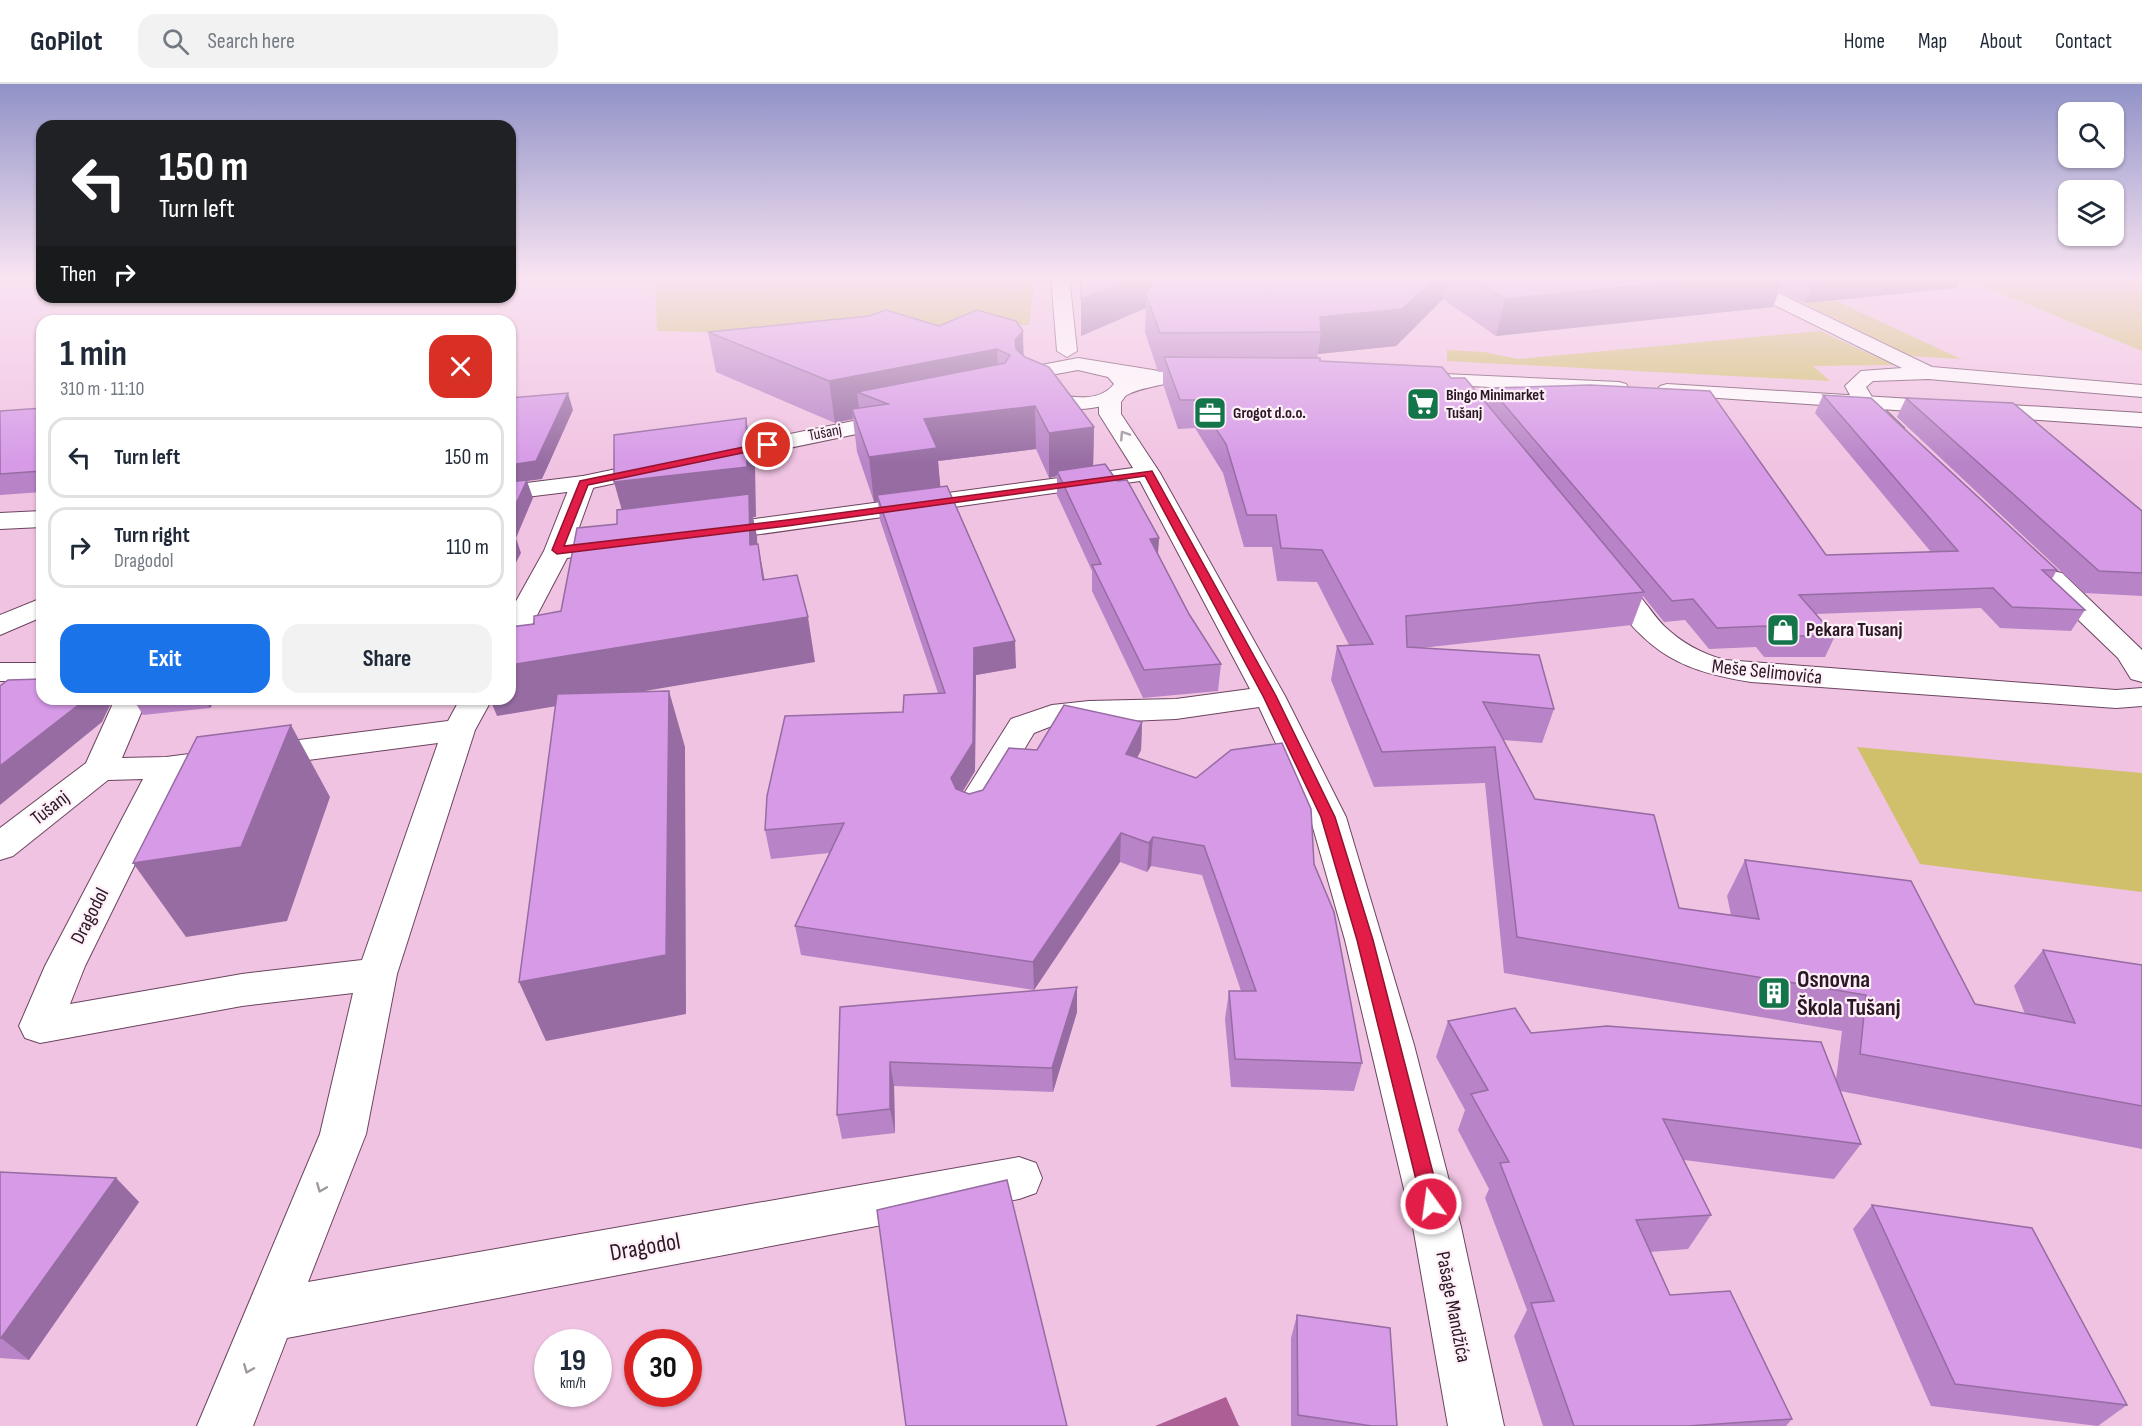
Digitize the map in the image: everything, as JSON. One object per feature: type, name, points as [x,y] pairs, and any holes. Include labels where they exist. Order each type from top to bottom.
[{"type":"street","points":[[1066,339],[1067,351]]},
{"type":"street","points":[[1858,339],[1928,373]]},
{"type":"street","points":[[1067,351],[1092,365],[1118,386]]},
{"type":"street","points":[[1067,351],[1050,367],[1031,376],[1028,382],[1009,396],[1090,403],[1118,386],[1165,378],[1187,378]]},
{"type":"street","points":[[1050,367],[1092,365]]},
{"type":"street","points":[[1908,442],[1864,401],[1855,386],[1868,375],[1928,373],[2142,391]]},
{"type":"street","points":[[1404,378],[1864,401],[2142,420]]},
{"type":"street","points":[[1451,379],[1470,405]]},
{"type":"street","points":[[1028,382],[1035,394],[1046,399]]},
{"type":"street","name":"Pašage Mandžića","points":[[1118,386],[1110,402],[1110,414],[1149,473],[1269,696],[1328,817],[1365,940],[1437,1227],[1476,1425]]},
{"type":"street","name":"Tušanj","points":[[516,491],[584,483],[918,415]]},
{"type":"street","points":[[684,537],[1149,473]]},
{"type":"street","points":[[516,627],[557,550],[584,483]]},
{"type":"street","points":[[0,521],[36,519]]},
{"type":"street","points":[[557,550],[638,542]]},
{"type":"street","name":"Meše Selimovića","points":[[1595,561],[1670,648],[1708,667],[1751,673],[2116,699],[2142,697]]},
{"type":"street","points":[[2036,563],[2129,653],[2142,673]]},
{"type":"street","points":[[0,626],[36,609]]},
{"type":"street","points":[[0,672],[36,672]]},
{"type":"street","points":[[972,808],[1022,726],[1032,722],[1052,715],[1089,711],[1176,709],[1269,696]]},
{"type":"street","name":"Tušanj","points":[[0,847],[100,769],[128,705]]},
{"type":"street","points":[[100,769],[166,768],[468,715],[377,974],[343,1134],[225,1426]]},
{"type":"street","name":"Dragodol","points":[[166,768],[65,966],[40,1026],[242,990],[377,974]]},
{"type":"street","name":"Dragodol","points":[[270,1315],[1019,1178]]},
{"type":"shaded area","points":[[1738,339],[1837,339],[1894,365],[1813,366],[1830,381],[1447,361],[1447,350],[1484,352],[1518,359]]},
{"type":"shaded area","points":[[1876,339],[1917,339],[1961,359],[1911,356]]},
{"type":"shaded area","points":[[2112,339],[2142,339],[2142,351]]},
{"type":"shaded area","points":[[1857,747],[2142,773],[2142,892],[1920,864]]},
{"type":"shaded area","points":[[1226,1397],[1239,1426],[1155,1426]]},
{"type":"building","points":[[724,339],[1016,339],[1016,349],[1025,357],[1049,367],[1094,427],[1049,433],[1035,406],[924,419],[937,448],[869,457],[852,409],[888,404],[857,392],[1005,363],[1010,355],[997,349],[829,381]]},
{"type":"building","points":[[1164,357],[1320,358],[1320,361],[1442,367],[1451,378],[1465,378],[1644,592],[1406,616],[1407,647],[1539,655],[1554,709],[1483,702],[1535,799],[1654,815],[1679,908],[1759,919],[1745,860],[1911,881],[1975,1004],[2075,1023],[2043,950],[2142,965],[2142,1106],[1860,1054],[1866,995],[1517,937],[1495,747],[1382,752],[1337,646],[1373,644],[1322,550],[1281,548],[1276,515],[1247,515],[1226,444],[1197,400],[1180,400]]},
{"type":"building","points":[[1590,385],[1710,391],[1826,555],[1958,551],[1823,395],[1871,398],[2057,570],[2042,570],[2085,610],[2012,607],[1993,588],[1799,595],[1835,636],[1774,636],[1766,626],[1717,628],[1693,599],[1672,601],[1490,388]]},
{"type":"building","points":[[568,393],[536,461],[516,464],[516,397]]},
{"type":"building","points":[[1906,398],[2013,403],[2142,511],[2142,573],[2099,571]]},
{"type":"building","points":[[36,408],[36,471],[0,474],[0,411]]},
{"type":"building","points":[[746,418],[747,467],[614,482],[614,435]]},
{"type":"building","points":[[1105,464],[1117,481],[1127,480],[1159,538],[1150,539],[1189,614],[1221,664],[1144,670],[1092,565],[1101,564],[1057,471]]},
{"type":"building","points":[[527,480],[516,504],[516,481]]},
{"type":"building","points":[[947,486],[1015,641],[974,648],[973,743],[951,778],[956,789],[969,794],[983,790],[1009,748],[1037,750],[1064,705],[1142,722],[1126,754],[1196,778],[1231,750],[1282,743],[1311,809],[1314,864],[1334,912],[1362,1063],[1235,1059],[1229,991],[1256,991],[1204,846],[1153,837],[1149,843],[1121,833],[1033,962],[795,926],[844,823],[765,830],[767,796],[785,716],[903,712],[904,695],[945,693],[877,495]]},
{"type":"building","points":[[749,494],[750,545],[758,544],[763,580],[797,575],[808,617],[516,664],[516,626],[534,624],[534,616],[561,611],[577,528],[617,524],[617,510]]},
{"type":"building","points":[[36,679],[36,705],[78,705],[0,766],[0,686],[8,680]]},
{"type":"building","points":[[669,691],[666,955],[519,982],[557,694]]},
{"type":"building","points":[[291,725],[241,847],[133,863],[197,737]]},
{"type":"building","points":[[1077,987],[1052,1068],[890,1062],[890,1109],[837,1115],[840,1007]]},
{"type":"building","points":[[1515,1008],[1531,1033],[1607,1026],[1821,1042],[1861,1144],[1663,1119],[1711,1215],[1636,1220],[1670,1295],[1730,1291],[1792,1419],[1688,1426],[1574,1426],[1531,1303],[1554,1301],[1500,1163],[1509,1162],[1471,1094],[1488,1090],[1448,1021]]},
{"type":"building","points":[[0,1172],[116,1178],[1,1338],[0,1338]]},
{"type":"building","points":[[1007,1180],[1067,1426],[906,1426],[877,1210]]},
{"type":"building","points":[[1872,1205],[2032,1228],[2127,1405],[1955,1384]]},
{"type":"building","points":[[1297,1315],[1390,1328],[1397,1426],[1372,1426],[1298,1415]]},
{"type":"place","name":"Bingo Minimarket Tušanj","points":[[1423,404]]},
{"type":"place","name":"Grogot d.o.o.","points":[[1210,413]]},
{"type":"place","name":"Pekara Tusanj","points":[[1783,630]]},
{"type":"place","name":"Osnovna Škola Tušanj","points":[[1774,993]]},
{"type":"route","points":[[768,445],[584,483],[557,550],[673,538],[1149,473],[1269,696],[1328,817],[1365,940],[1393,1045],[1431,1204]]}]
